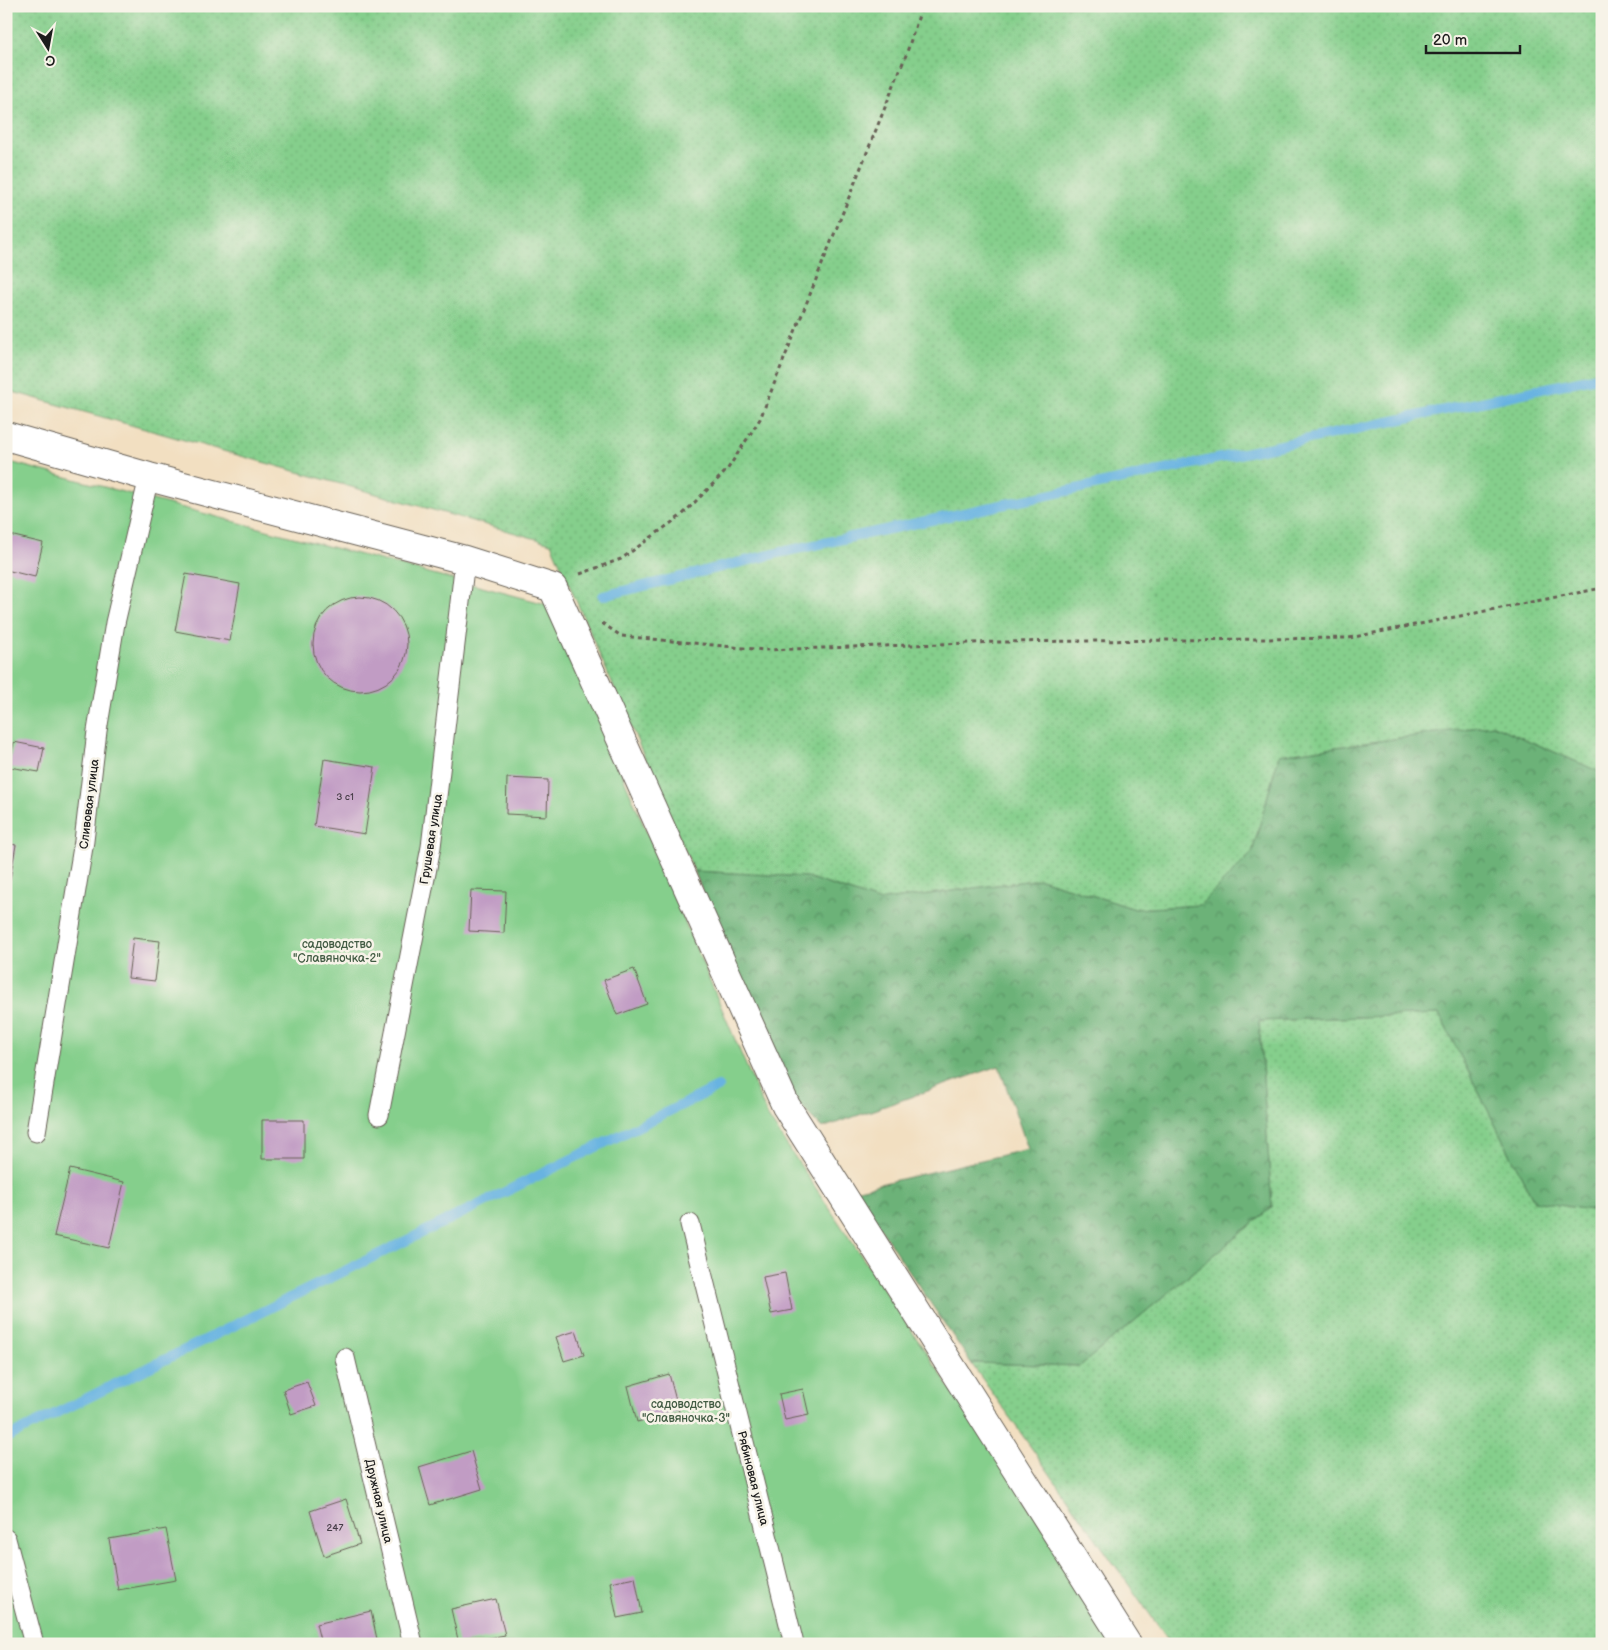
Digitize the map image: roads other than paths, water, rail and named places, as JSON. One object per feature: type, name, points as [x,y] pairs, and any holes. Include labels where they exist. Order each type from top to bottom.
[{"type":"street","points":[[6,436],[149,477],[466,560],[553,588],[786,1106],[1127,1644]]},
{"type":"lane","name":"Сливовая улица","points":[[36,1132],[84,841],[97,731],[115,623],[149,477]]},
{"type":"lane","name":"Грушевая улица","points":[[379,1115],[431,846],[466,560]]},
{"type":"lane","name":"Рябиновая улица","points":[[690,1224],[794,1644]]},
{"type":"lane","name":"Дружная улица","points":[[345,1358],[413,1644]]},
{"type":"lane","points":[[6,1538],[34,1644]]},
{"type":"waterway","points":[[603,596],[782,552],[1602,376]]},
{"type":"waterway","points":[[6,1438],[718,1087]]},
{"type":"park label","name":"садоводство \"Славяночка-2\"","points":[[337,951]]},
{"type":"park label","name":"садоводство \"Славяночка-3\"","points":[[686,1411]]}]
